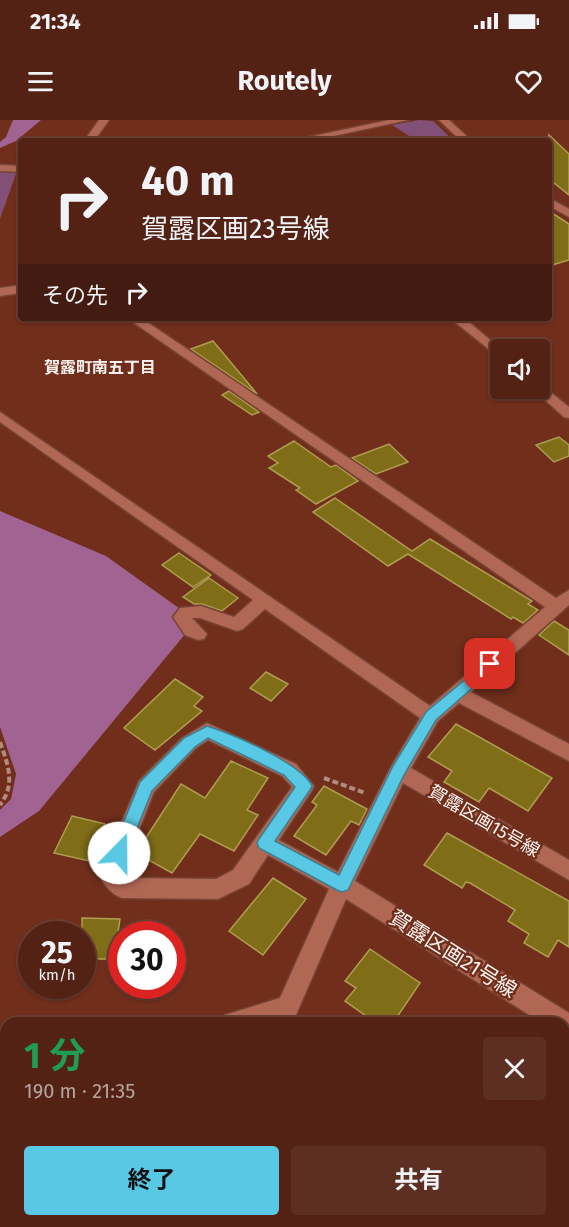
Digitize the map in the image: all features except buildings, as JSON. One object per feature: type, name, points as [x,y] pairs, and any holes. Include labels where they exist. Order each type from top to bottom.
[{"type":"street","points":[[91,138],[104,120]]},
{"type":"street","points":[[310,138],[403,120]]},
{"type":"street","points":[[444,120],[464,138]]},
{"type":"street","points":[[0,168],[18,169]]},
{"type":"street","points":[[552,203],[569,214]]},
{"type":"street","points":[[0,292],[18,289]]},
{"type":"street","points":[[138,321],[563,601],[431,716],[399,771],[342,885],[288,1007],[254,1017]]},
{"type":"street","points":[[460,321],[490,346]]},
{"type":"street","points":[[550,397],[569,414]]},
{"type":"street","points":[[0,416],[431,716]]},
{"type":"street","points":[[198,634],[184,623],[182,617],[186,612],[201,612],[237,625],[264,600]]},
{"type":"street","points":[[457,693],[569,753]]},
{"type":"street","points":[[207,731],[294,775],[304,786],[265,843],[241,877],[218,889],[123,888],[110,874],[146,787],[189,743],[207,731]]},
{"type":"street","name":"賀露区画15号線","points":[[399,771],[569,871]]},
{"type":"street","name":"賀露区画21号線","points":[[265,843],[342,885],[553,1017]]},
{"type":"path","points":[[0,742],[12,775],[11,789],[0,806]]},
{"type":"path","points":[[294,775],[325,778],[348,789],[366,793]]},
{"type":"shaded area","points":[[13,120],[41,120],[16,141],[0,148],[0,142],[6,137]]},
{"type":"shaded area","points":[[419,120],[433,121],[451,138],[412,138],[392,125]]},
{"type":"shaded area","points":[[0,170],[17,171],[0,219]]},
{"type":"shaded area","points":[[0,511],[106,556],[183,611],[186,633],[39,811],[0,837],[0,810],[11,799],[16,774],[0,727]]},
{"type":"district","name":"賀露町南五丁目","points":[[100,367]]},
{"type":"route","points":[[119,853],[146,787],[189,743],[207,731],[290,770],[304,786],[265,843],[342,885],[399,771],[431,716],[490,664]]}]
